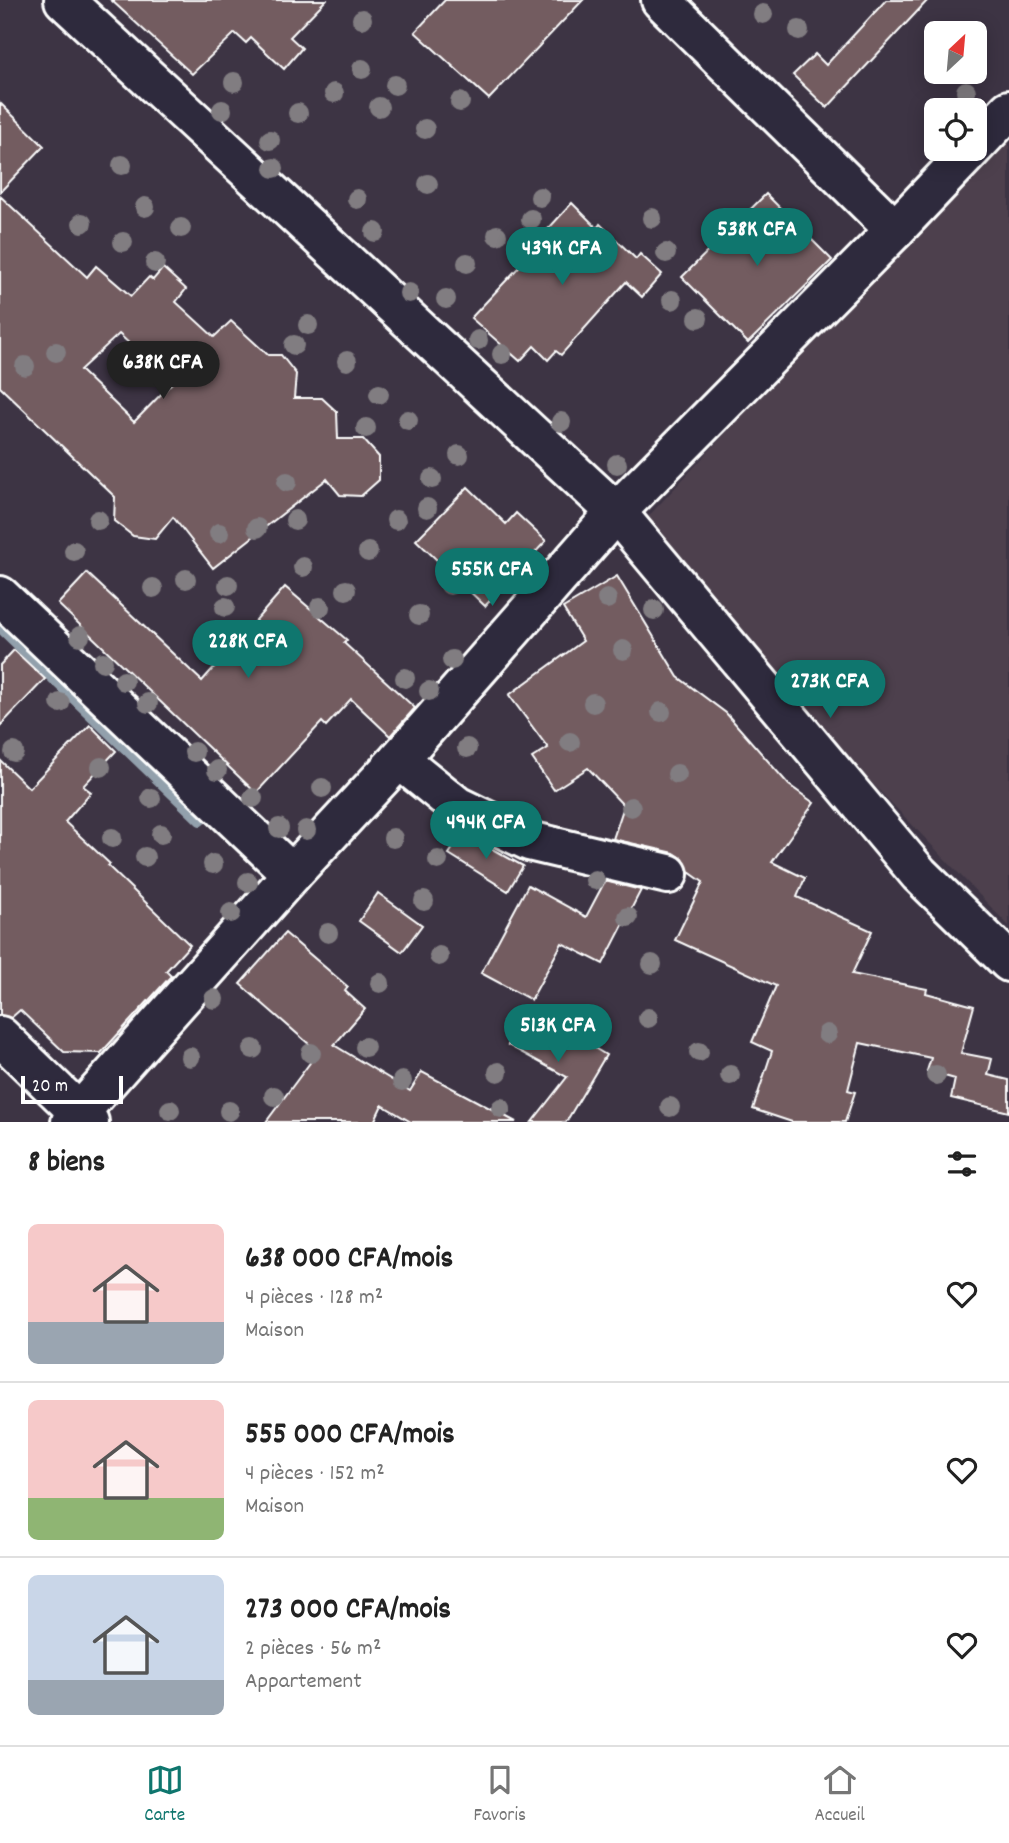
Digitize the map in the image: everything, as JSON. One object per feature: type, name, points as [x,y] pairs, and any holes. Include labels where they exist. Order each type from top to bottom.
[{"type":"street","points":[[64,0],[616,512],[919,874],[1009,962]]},
{"type":"street","points":[[661,0],[895,230]]},
{"type":"street","points":[[987,133],[1009,110]]},
{"type":"street","points":[[0,1036],[80,1119],[292,874],[399,759],[616,512],[960,161]]},
{"type":"street","points":[[0,596],[292,874]]},
{"type":"street","points":[[399,759],[457,806],[529,841],[668,874]]},
{"type":"shaded area","points":[[1009,128],[1009,926],[633,533],[978,161],[987,161],[987,152]]},
{"type":"building","points":[[111,0],[326,0],[290,37],[302,48],[284,69],[251,38],[246,43],[235,33],[192,74]]},
{"type":"building","points":[[445,0],[583,0],[489,99],[415,32]]},
{"type":"building","points":[[886,0],[928,0],[827,108],[793,75],[815,54],[826,65]]},
{"type":"building","points":[[0,103],[44,146],[0,192]]},
{"type":"building","points":[[766,194],[832,260],[748,343],[682,277]]},
{"type":"building","points":[[0,196],[87,277],[96,266],[131,296],[149,277],[153,280],[163,268],[186,289],[176,302],[214,337],[231,321],[268,355],[281,355],[296,374],[294,398],[322,398],[337,412],[338,439],[363,439],[379,457],[379,480],[361,496],[340,495],[327,479],[213,568],[173,517],[155,539],[133,536],[114,521],[115,497],[0,387]],"holes":[[[119,334],[172,383],[134,422],[80,370]]]},
{"type":"building","points":[[572,203],[597,228],[600,224],[636,259],[640,254],[662,274],[642,297],[626,282],[561,355],[556,351],[548,360],[534,346],[520,361],[471,318],[532,253],[529,250]]},
{"type":"building","points":[[468,487],[506,524],[516,513],[546,541],[485,606],[416,540]]},
{"type":"building","points":[[87,573],[202,681],[285,587],[347,640],[344,643],[415,708],[390,736],[351,699],[326,726],[322,722],[256,793],[58,604]]},
{"type":"building","points":[[617,576],[678,677],[726,713],[789,785],[814,803],[772,862],[805,878],[797,897],[872,931],[852,974],[927,989],[926,993],[974,1006],[961,1053],[992,1059],[988,1075],[1009,1080],[1009,1112],[951,1098],[955,1079],[927,1071],[931,1058],[860,1043],[848,1090],[855,1092],[845,1122],[792,1122],[753,1109],[772,1051],[752,1042],[776,986],[675,940],[703,882],[689,872],[683,859],[674,853],[613,839],[624,806],[588,768],[554,790],[532,758],[548,748],[509,695],[583,641],[563,608]]},
{"type":"building","points":[[14,650],[45,679],[0,726],[0,665]]},
{"type":"building","points":[[90,725],[116,751],[83,786],[91,792],[65,822],[190,945],[166,971],[171,976],[101,1053],[64,1052],[20,1010],[11,1018],[0,1015],[0,760],[29,788]]},
{"type":"building","points":[[463,833],[523,866],[508,891],[449,854]]},
{"type":"building","points":[[605,881],[641,890],[603,964],[562,943],[531,1000],[481,973],[528,885],[586,917]]},
{"type":"building","points":[[378,893],[422,925],[402,952],[359,921]]},
{"type":"building","points":[[285,933],[348,987],[345,991],[365,1009],[334,1045],[410,1091],[422,1072],[516,1122],[411,1122],[382,1105],[374,1122],[266,1122],[318,1052],[240,984]]},
{"type":"building","points":[[525,1012],[570,1036],[571,1034],[606,1055],[566,1122],[532,1122],[567,1077],[508,1045]]},
{"type":"waterway","points":[[0,628],[200,821]]}]
